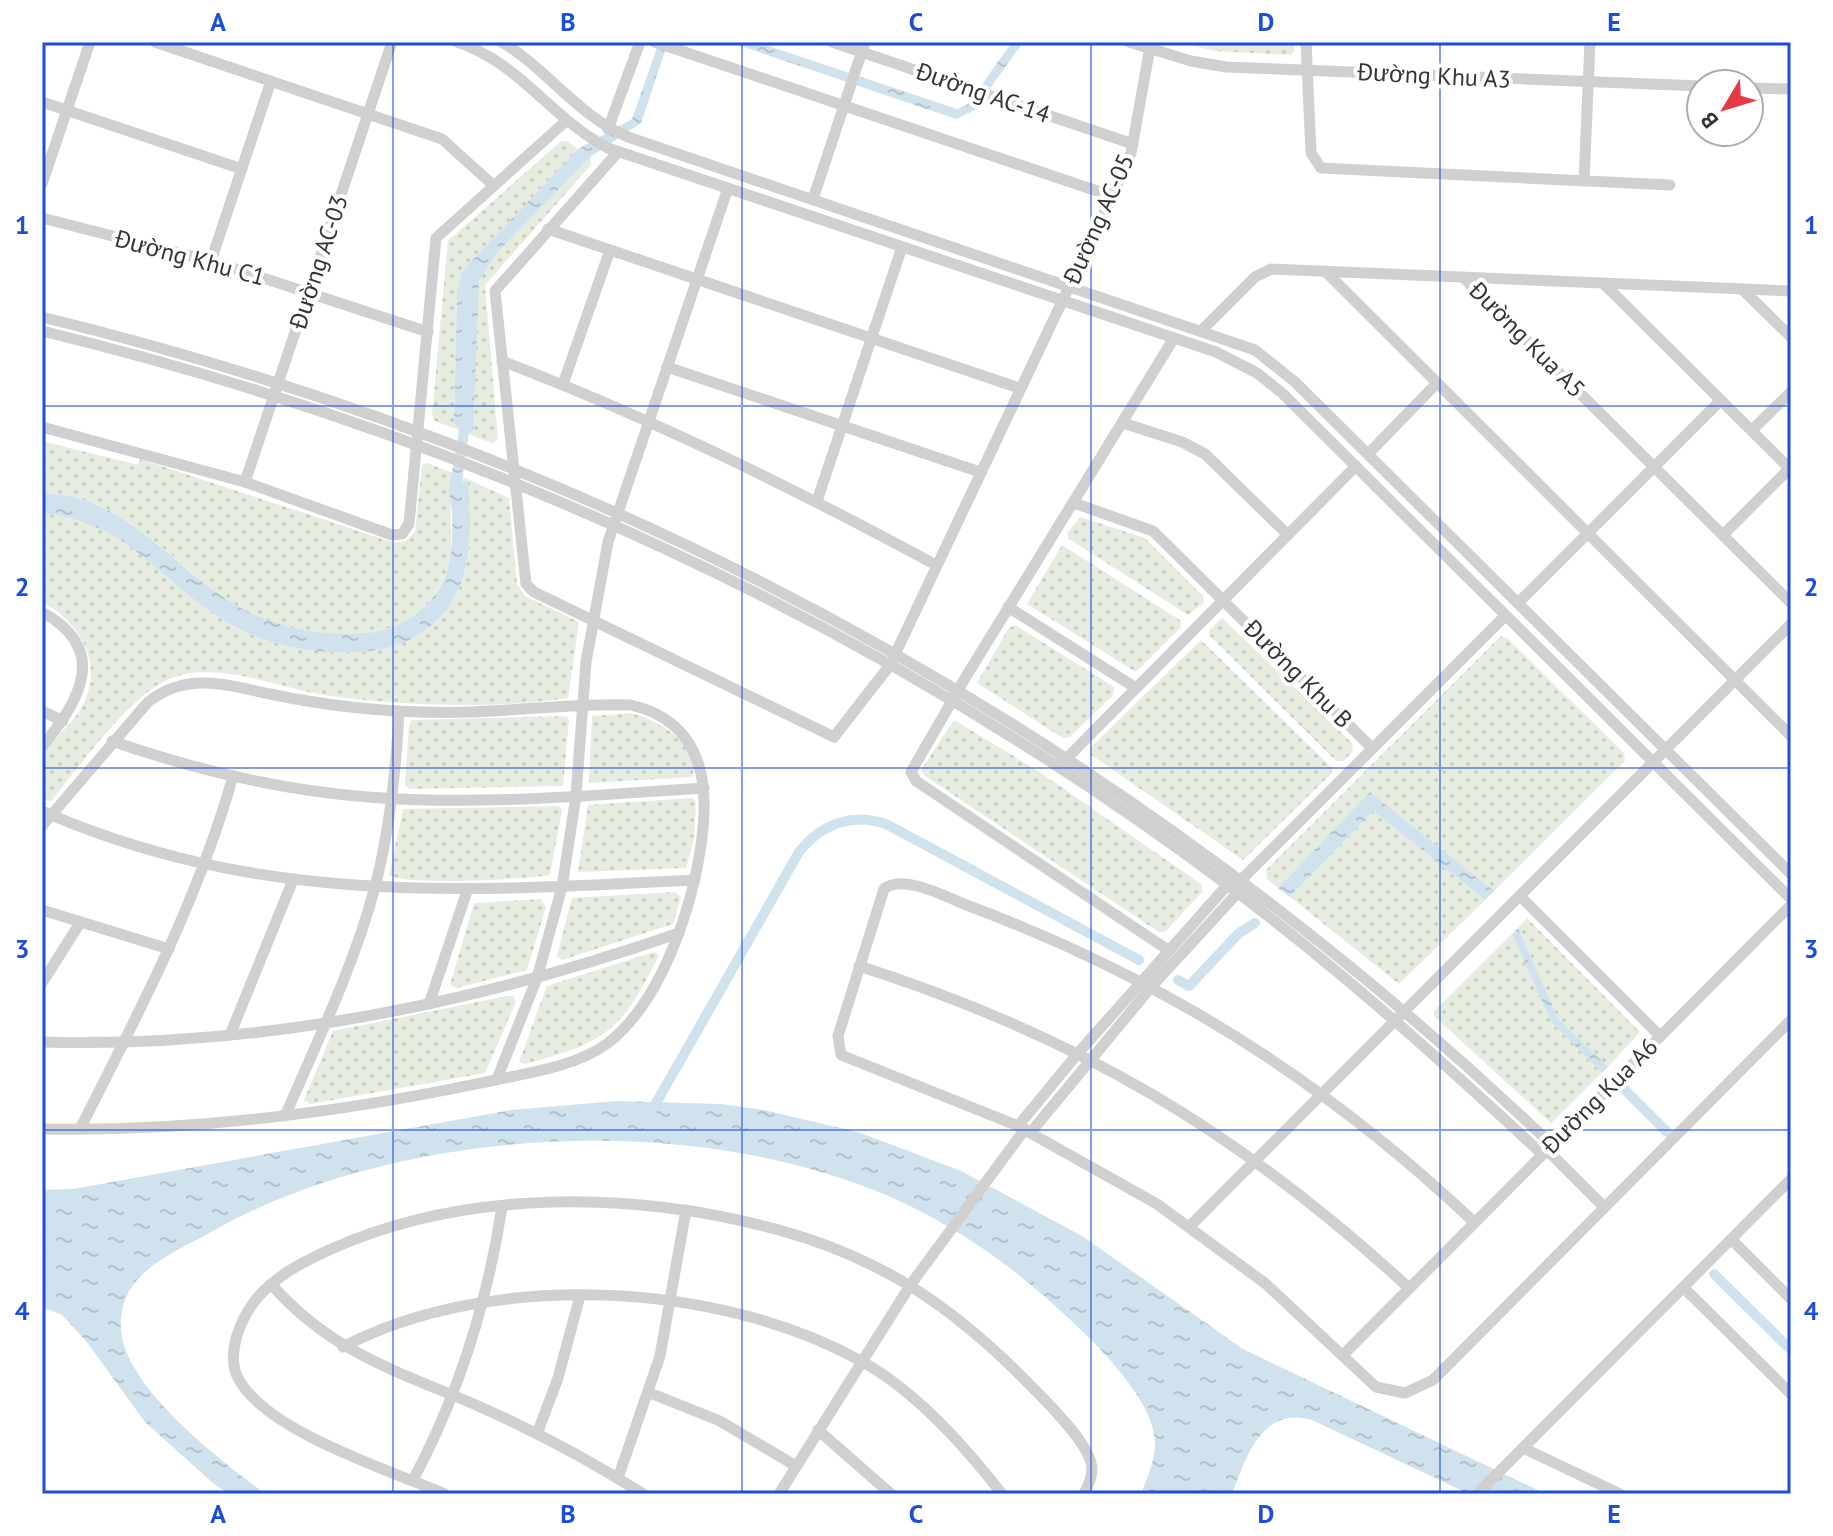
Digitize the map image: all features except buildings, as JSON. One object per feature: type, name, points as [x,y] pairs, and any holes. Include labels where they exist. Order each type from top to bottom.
[{"type":"street","points":[[42,184],[90,42]]},
{"type":"street","points":[[155,42],[447,142],[493,185]]},
{"type":"street","name":"Đường AC-03","points":[[245,482],[392,42]]},
{"type":"street","points":[[457,42],[504,64],[566,121],[613,150],[1216,352],[1257,373],[1356,466],[1791,902]]},
{"type":"street","points":[[502,42],[533,65],[579,110],[608,129],[1240,343],[1269,360],[1368,454],[1791,874]]},
{"type":"street","points":[[608,129],[640,42]]},
{"type":"street","points":[[655,42],[1112,196]]},
{"type":"street","name":"Đường AC-14","points":[[832,42],[864,47],[971,90],[1133,144]]},
{"type":"street","name":"Đường Khu A3","points":[[1129,42],[1216,66],[1685,85]]},
{"type":"street","points":[[1306,42],[1311,153],[1321,168],[1670,185]]},
{"type":"street","points":[[1584,181],[1590,42]]},
{"type":"street","name":"Đường AC-05","points":[[593,618],[830,737],[841,733],[890,665],[1060,300],[1071,286],[1112,196],[1133,144],[1150,46]]},
{"type":"street","points":[[813,199],[864,47]]},
{"type":"street","points":[[211,261],[271,81]]},
{"type":"street","points":[[1765,88],[1791,89]]},
{"type":"street","points":[[42,102],[242,169]]},
{"type":"street","points":[[42,427],[245,482],[399,535],[409,524],[436,238],[566,121]]},
{"type":"street","points":[[593,618],[534,592],[526,584],[516,483],[511,466],[496,288],[613,150]]},
{"type":"street","points":[[497,1079],[537,978],[562,887],[576,796],[581,706],[593,618],[613,525],[728,188]]},
{"type":"street","name":"Đường Khu C1","points":[[42,218],[211,261],[428,332]]},
{"type":"street","points":[[548,229],[1019,388]]},
{"type":"street","points":[[817,501],[902,247]]},
{"type":"street","points":[[563,384],[610,250]]},
{"type":"street","name":"Đường Kua A5","points":[[1202,330],[1265,270],[1463,277],[1654,467]]},
{"type":"street","points":[[1325,271],[1791,736]]},
{"type":"street","points":[[1463,277],[1791,291]]},
{"type":"street","points":[[1603,283],[1790,469],[1723,535]]},
{"type":"street","points":[[1743,290],[1791,337]]},
{"type":"street","points":[[42,317],[280,381],[453,443],[618,512],[896,653],[1067,757],[1242,879],[1405,1011],[1604,1207]]},
{"type":"street","points":[[42,331],[275,394],[469,464],[613,525],[765,597],[890,665],[1058,767],[1238,893],[1396,1021],[1547,1150]]},
{"type":"street","points":[[1168,950],[913,779],[912,769],[1174,338]]},
{"type":"street","points":[[502,361],[649,421],[817,501],[936,565]]},
{"type":"street","points":[[667,367],[980,472]]},
{"type":"street","points":[[1368,454],[1437,383]]},
{"type":"street","points":[[1752,430],[1791,392]]},
{"type":"street","points":[[1518,603],[1721,400]]},
{"type":"street","points":[[1123,423],[1198,449],[1288,535]]},
{"type":"street","name":"Đường Khu B","points":[[1058,767],[1356,466]]},
{"type":"street","points":[[1654,467],[1791,603]]},
{"type":"street","name":"Đường Khu B","points":[[1074,503],[1148,528],[1372,748]]},
{"type":"street","points":[[1008,607],[1136,688]]},
{"type":"street","points":[[42,612],[67,629],[82,661],[80,691],[63,721],[42,747]]},
{"type":"street","points":[[1025,1129],[1091,1058],[1168,950],[1227,885],[1242,879],[1505,616]]},
{"type":"street","points":[[1190,1226],[1791,624]]},
{"type":"street","points":[[42,826],[46,813],[156,696],[194,681],[217,682],[306,701],[399,711],[631,705],[663,716],[680,730],[695,750],[704,788],[695,880],[679,933],[645,998],[607,1043],[582,1056],[497,1079],[285,1116],[194,1125],[42,1129]]},
{"type":"street","points":[[42,711],[63,721]]},
{"type":"street","points":[[285,1116],[325,1023],[375,889],[393,799],[399,711]]},
{"type":"street","points":[[112,741],[233,776],[322,792],[393,799],[576,796],[704,788]]},
{"type":"street","points":[[80,1129],[169,949],[204,863],[233,776]]},
{"type":"street","points":[[46,813],[129,843],[204,863],[293,880],[375,889],[467,891],[695,880]]},
{"type":"street","points":[[779,1494],[860,1360],[911,1284],[1079,1052],[1238,893],[1242,879]]},
{"type":"street","points":[[230,1035],[293,880]]},
{"type":"street","points":[[1474,1222],[1403,1158],[1323,1094],[1234,1033],[1147,983],[1017,924],[896,882],[881,893],[838,1036],[841,1055],[1025,1129],[1110,1175],[1190,1226],[1266,1284],[1379,1389],[1399,1393],[1422,1388],[1791,1020]]},
{"type":"street","points":[[429,1004],[467,891]]},
{"type":"street","points":[[1520,896],[1660,1036]]},
{"type":"street","name":"Đường Kua A6","points":[[1343,1355],[1791,902]]},
{"type":"street","points":[[42,910],[169,949]]},
{"type":"street","points":[[42,983],[80,923]]},
{"type":"street","points":[[42,1042],[125,1042],[230,1035],[325,1023],[429,1004],[537,978],[679,933]]},
{"type":"street","points":[[859,966],[956,999],[1079,1052],[1183,1111],[1256,1159],[1342,1227],[1409,1288]]},
{"type":"street","points":[[1477,1494],[1791,1179]]},
{"type":"street","points":[[445,1494],[307,1434],[262,1404],[243,1385],[234,1362],[239,1331],[250,1307],[271,1284],[294,1268],[364,1236],[424,1219],[502,1207],[599,1203],[686,1210],[803,1237],[853,1255],[911,1284],[979,1335],[1057,1414],[1090,1459],[1091,1476],[1084,1494]]},
{"type":"street","points":[[413,1480],[453,1396],[483,1302],[502,1207]]},
{"type":"street","points":[[618,1478],[650,1393],[672,1303],[686,1210]]},
{"type":"street","points":[[1731,1239],[1791,1299]]},
{"type":"street","points":[[271,1284],[305,1318],[343,1347],[537,1434],[643,1494]]},
{"type":"street","points":[[1683,1287],[1791,1394]]},
{"type":"street","points":[[343,1347],[403,1321],[483,1302],[580,1296],[672,1303],[771,1324],[860,1360],[928,1414],[1002,1494]]},
{"type":"street","points":[[537,1434],[558,1378],[580,1296]]},
{"type":"street","points":[[650,1393],[720,1421],[796,1466]]},
{"type":"street","points":[[818,1430],[891,1494]]},
{"type":"street","points":[[1523,1448],[1620,1494]]},
{"type":"shaded area","points":[[1181,42],[1294,42],[1294,52],[1290,55],[1214,51]]},
{"type":"shaded area","points":[[567,141],[578,149],[463,270],[457,290],[454,422],[459,430],[435,421],[432,414],[448,241],[560,142]]},
{"type":"shaded area","points":[[591,156],[591,165],[485,285],[498,440],[492,443],[468,434],[479,281],[497,253]]},
{"type":"shaded area","points":[[42,441],[138,465],[140,459],[395,543],[407,540],[415,532],[422,465],[427,463],[453,473],[448,567],[438,590],[423,608],[405,621],[384,630],[334,634],[275,623],[222,596],[117,515],[69,496],[42,493]]},
{"type":"shaded area","points":[[463,477],[509,498],[517,584],[525,596],[579,622],[568,698],[480,705],[389,702],[331,696],[228,674],[188,674],[169,679],[138,700],[51,801],[42,799],[44,755],[76,716],[90,683],[91,667],[87,651],[70,623],[42,602],[42,513],[74,519],[124,542],[206,609],[255,636],[304,649],[364,652],[397,645],[418,635],[450,606],[466,568],[469,548],[468,484],[462,483]]},
{"type":"shaded area","points":[[1080,517],[1145,538],[1203,596],[1204,603],[1188,615],[1069,539],[1067,533]]},
{"type":"shaded area","points":[[1062,545],[1180,620],[1181,627],[1136,672],[1027,604]]},
{"type":"shaded area","points":[[1222,618],[1352,743],[1353,751],[1344,761],[1336,761],[1210,636],[1209,630]]},
{"type":"shaded area","points":[[1015,625],[1114,687],[1113,695],[1070,737],[1063,738],[977,683],[1009,628]]},
{"type":"shaded area","points":[[1501,636],[1508,639],[1624,753],[1625,761],[1494,891],[1371,793],[1278,888],[1267,879],[1266,870]]},
{"type":"shaded area","points":[[1201,640],[1332,768],[1331,774],[1243,860],[1090,754],[1091,747]]},
{"type":"shaded area","points":[[630,713],[664,727],[683,743],[693,765],[693,777],[589,783],[592,716]]},
{"type":"shaded area","points":[[566,716],[569,719],[563,786],[410,789],[405,785],[409,725],[412,720]]},
{"type":"shaded area","points":[[954,720],[1038,771],[1201,884],[1202,892],[1165,932],[1159,932],[925,776],[921,770]]},
{"type":"shaded area","points":[[692,798],[696,802],[694,839],[686,868],[578,872],[588,805]]},
{"type":"shaded area","points":[[559,806],[562,810],[550,875],[440,881],[389,875],[403,809]]},
{"type":"shaded area","points":[[1373,811],[1485,900],[1399,984],[1290,897]]},
{"type":"shaded area","points":[[675,892],[681,897],[673,924],[562,960],[557,956],[572,898]]},
{"type":"shaded area","points":[[541,899],[546,907],[527,970],[457,988],[450,985],[474,903]]},
{"type":"shaded area","points":[[1527,918],[1640,1032],[1608,1067],[1558,1018],[1518,928]]},
{"type":"shaded area","points":[[1512,934],[1551,1022],[1602,1073],[1551,1123],[1434,1016],[1434,1011]]},
{"type":"shaded area","points":[[654,952],[659,955],[646,981],[621,1018],[608,1030],[575,1049],[525,1064],[519,1062],[547,986]]},
{"type":"shaded area","points":[[513,996],[516,1002],[485,1073],[310,1104],[304,1100],[333,1031]]},
{"type":"water","points":[[659,42],[668,42],[641,123],[590,157],[497,253],[479,281],[473,431],[469,432],[462,482],[468,483],[470,526],[466,568],[450,605],[418,635],[398,645],[353,652],[305,649],[255,636],[206,609],[144,557],[101,529],[74,519],[42,513],[42,493],[70,496],[96,505],[142,532],[228,600],[280,624],[317,632],[355,633],[385,630],[406,621],[424,607],[439,589],[450,555],[452,521],[449,487],[459,429],[454,422],[457,290],[463,270],[578,149],[632,119]]},
{"type":"water","points":[[729,42],[757,42],[957,109],[968,104],[1012,42],[1023,42],[975,110],[956,119]]},
{"type":"water","points":[[1370,792],[1494,891],[1485,900],[1373,811],[1290,897],[1278,888]]},
{"type":"water","points":[[1518,928],[1558,1018],[1608,1067],[1602,1073],[1551,1022],[1512,934]]},
{"type":"water","points":[[617,1101],[721,1104],[764,1110],[861,1133],[961,1171],[1082,1236],[1243,1349],[1546,1494],[1469,1494],[1312,1420],[1295,1417],[1280,1420],[1258,1438],[1232,1494],[1141,1494],[1155,1450],[1153,1429],[1147,1413],[1127,1381],[1102,1351],[1039,1292],[976,1244],[908,1205],[829,1174],[742,1153],[650,1143],[556,1142],[463,1150],[372,1168],[288,1196],[211,1232],[150,1268],[128,1293],[122,1310],[121,1329],[126,1351],[139,1375],[178,1421],[266,1494],[228,1494],[213,1483],[145,1422],[86,1341],[62,1315],[42,1307],[42,1190],[73,1189],[511,1110]]},
{"type":"waterway","points":[[651,1112],[799,852],[818,834],[839,823],[863,820],[888,825],[1139,960]]},
{"type":"waterway","points":[[1178,980],[1189,986],[1239,933],[1255,923]]},
{"type":"waterway","points":[[1623,1088],[1667,1132]]},
{"type":"waterway","points":[[1714,1274],[1791,1350]]}]
